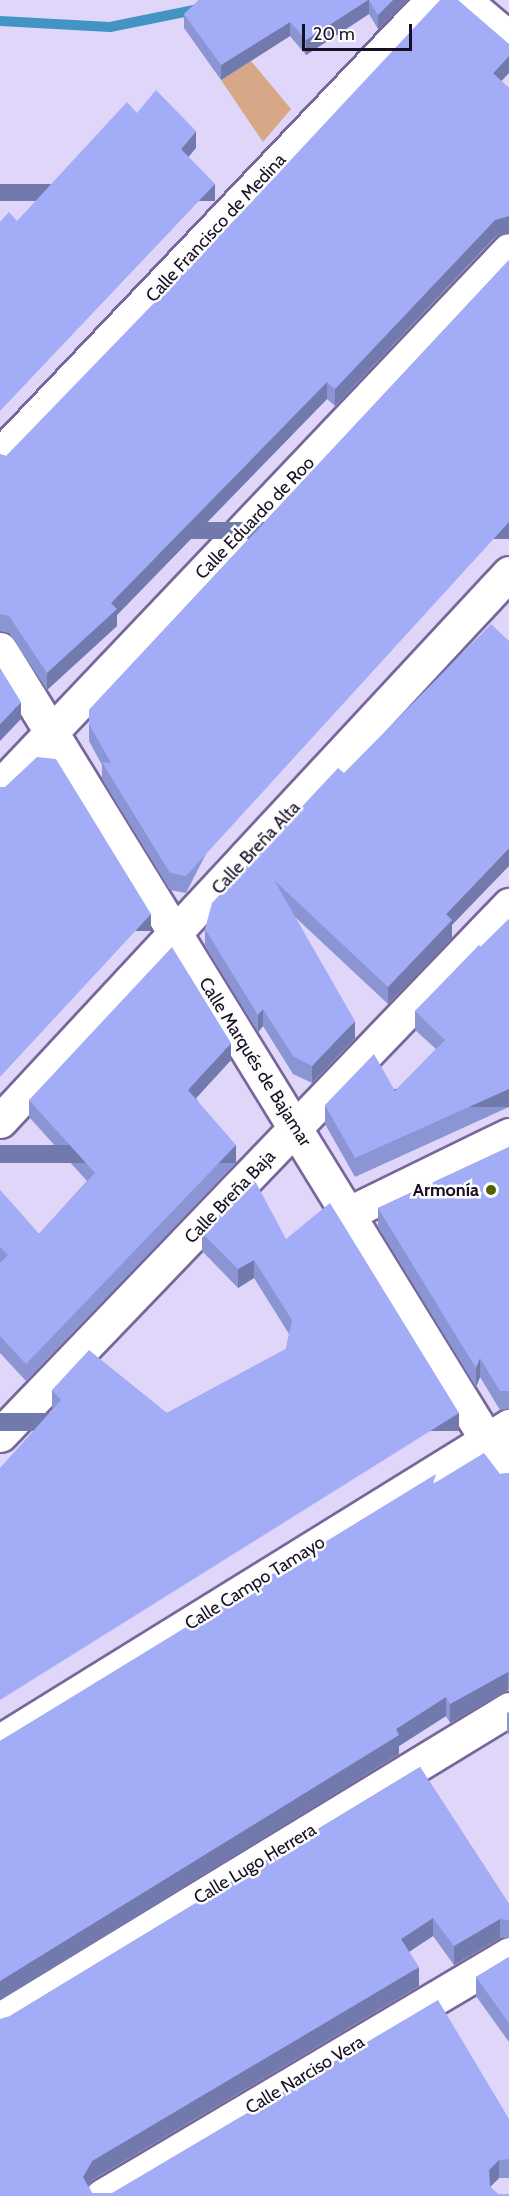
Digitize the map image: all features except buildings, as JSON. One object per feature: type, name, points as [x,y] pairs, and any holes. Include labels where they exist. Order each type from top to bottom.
[{"type":"street","name":"Calle Francisco de Medina","points":[[0,455],[432,0]]},
{"type":"street","points":[[464,0],[509,38]]},
{"type":"street","name":"Calle Eduardo de Roo","points":[[0,786],[509,250]]},
{"type":"street","name":"Calle Breña Alta","points":[[0,1121],[176,935],[509,573]]},
{"type":"street","name":"Calle Marqués de Bajamar","points":[[0,649],[349,1213],[498,1433],[509,1476]]},
{"type":"street","name":"Calle Breña Baja","points":[[0,1435],[509,905]]},
{"type":"street","points":[[349,1213],[509,1135]]},
{"type":"street","name":"Calle Campo Tamayo","points":[[0,1741],[498,1433]]},
{"type":"street","name":"Calle Lugo Herrera","points":[[0,2019],[509,1709]]},
{"type":"street","name":"Calle Narciso Vera","points":[[102,2196],[509,1954]]},
{"type":"shaded area","points":[[251,61],[291,109],[263,142],[221,80]]},
{"type":"waterway","points":[[0,21],[110,27],[199,9]]},
{"type":"place","name":"Armonía","points":[[491,1190]]}]
